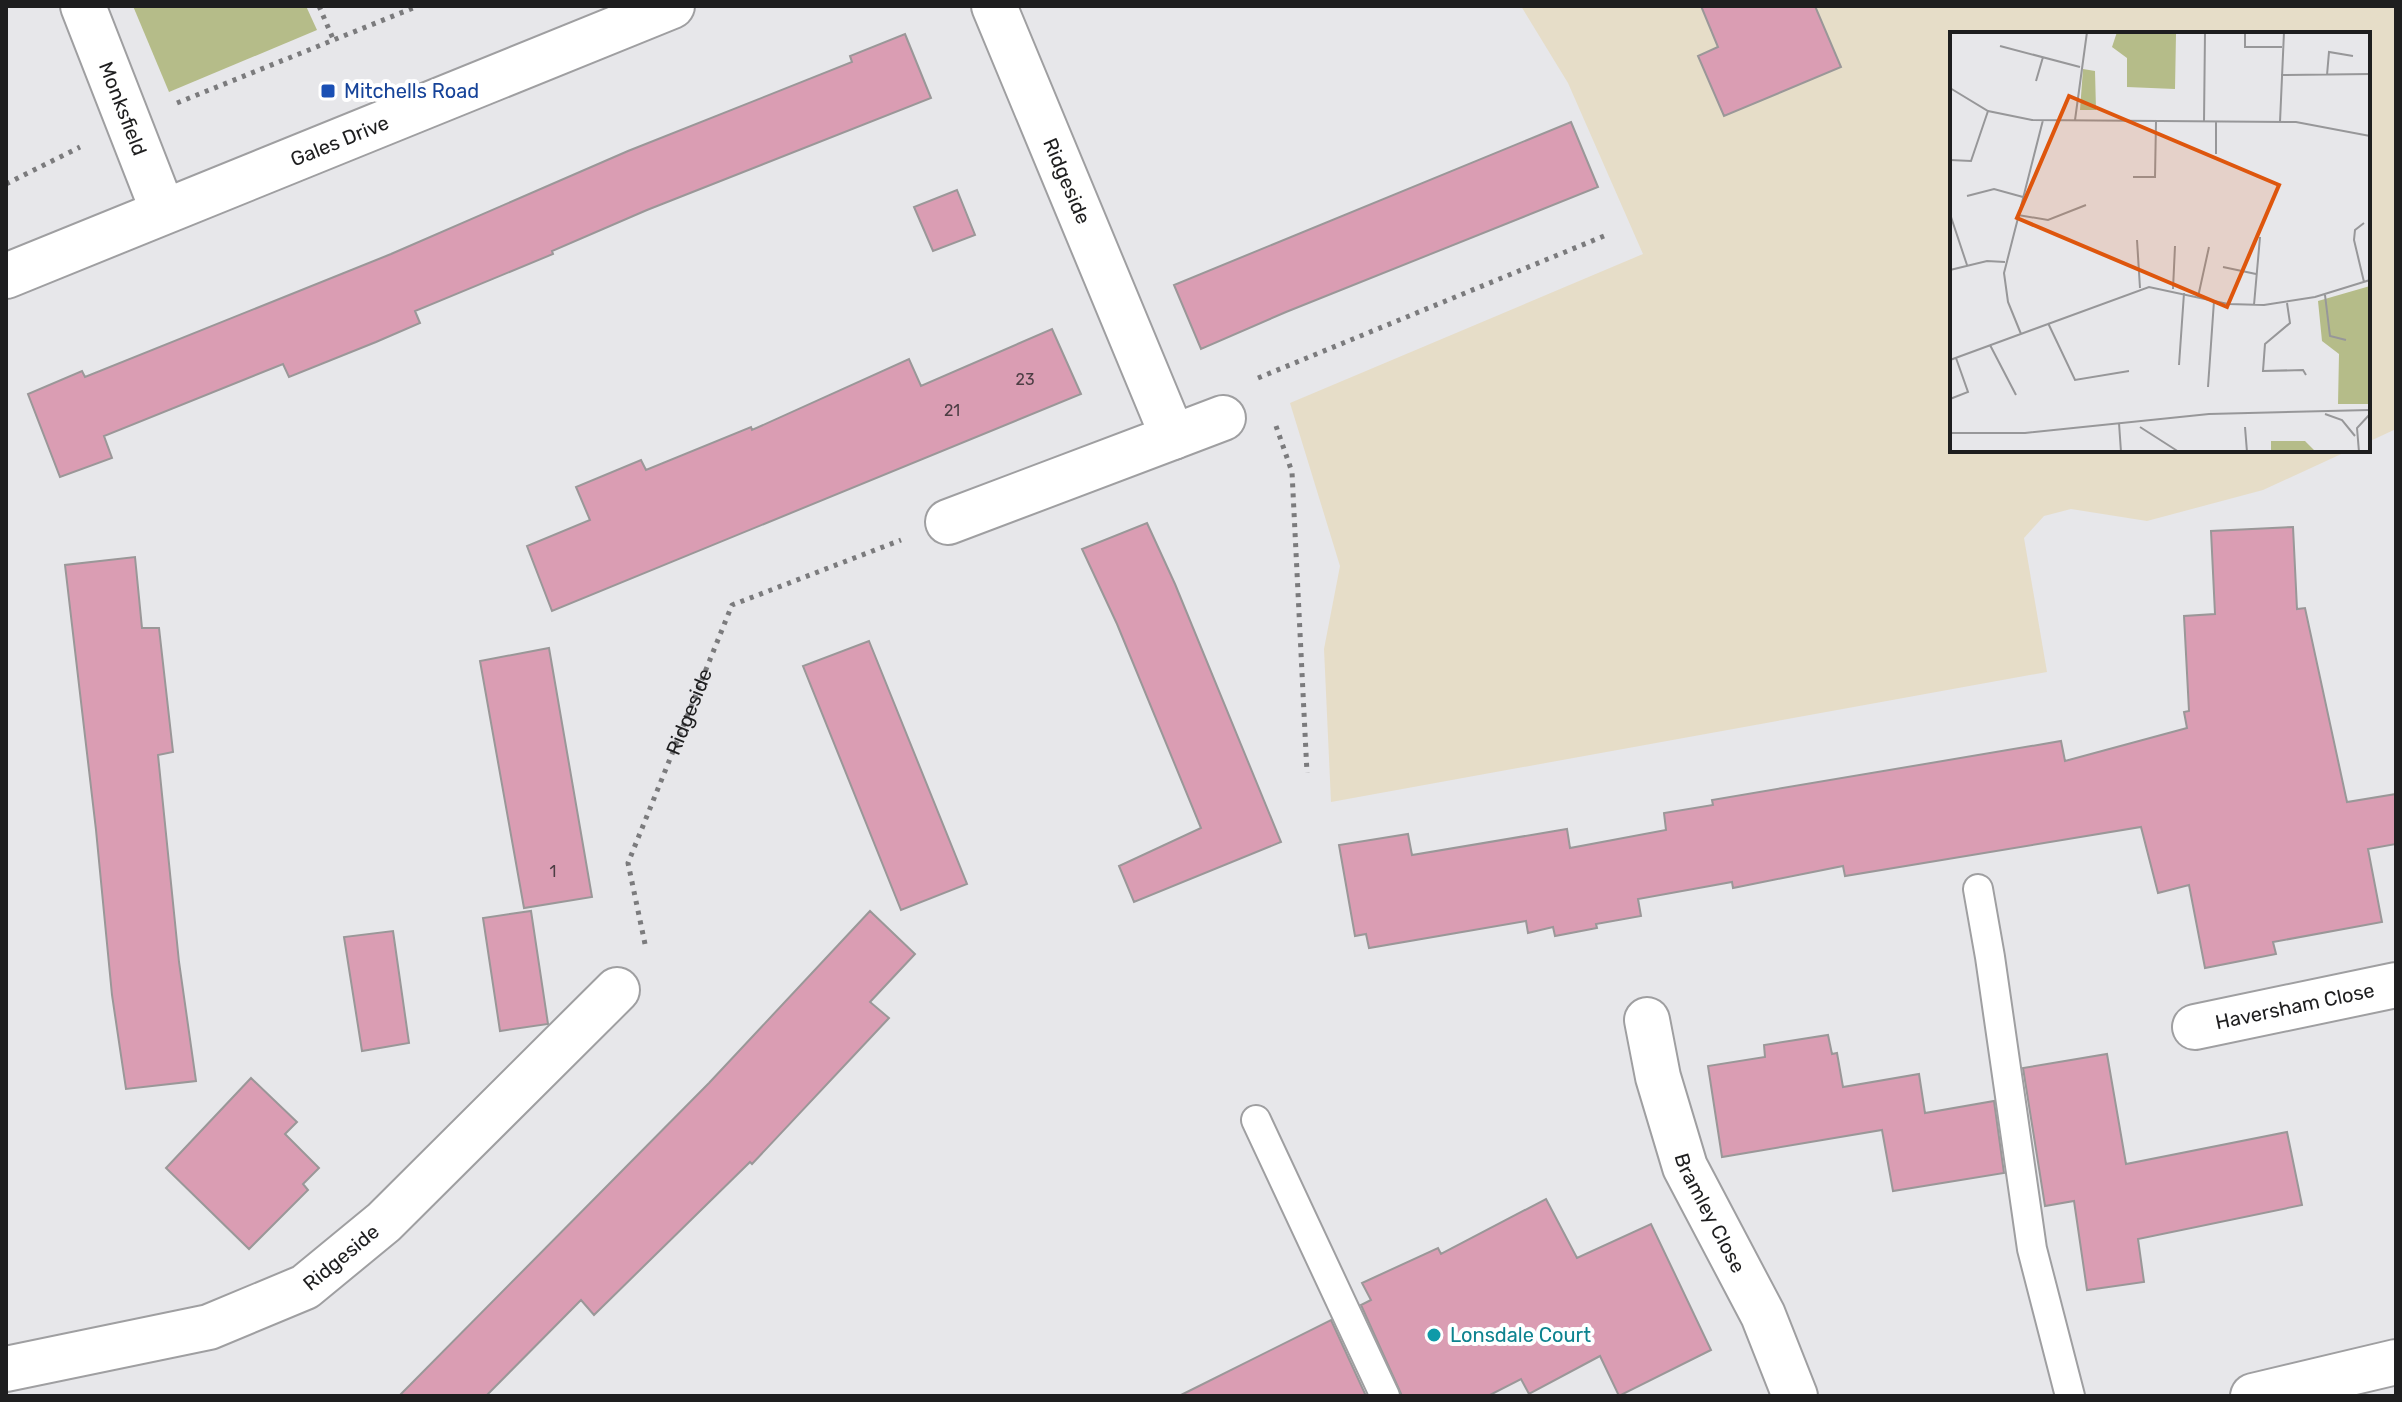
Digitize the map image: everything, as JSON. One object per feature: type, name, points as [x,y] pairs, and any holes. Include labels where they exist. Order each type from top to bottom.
[{"type":"street","name":"Monksfield","points":[[83,6],[163,211]]},
{"type":"street","name":"Gales Drive","points":[[6,276],[672,6]]},
{"type":"street","name":"Ridgeside","points":[[994,6],[1173,437]]},
{"type":"street","points":[[948,522],[1223,418]]},
{"type":"street","name":"Haversham Close","points":[[2195,1027],[2396,985]]},
{"type":"street","name":"Ridgeside","points":[[6,1369],[209,1327],[305,1287],[384,1222],[617,990]]},
{"type":"street","name":"Bramley Close","points":[[1647,1020],[1658,1077],[1685,1167],[1763,1315],[1795,1396]]},
{"type":"street","points":[[2253,1396],[2396,1362]]},
{"type":"lane","points":[[1978,889],[2032,1249],[2070,1396]]},
{"type":"lane","points":[[1256,1120],[1385,1396]]},
{"type":"path","points":[[319,6],[334,41]]},
{"type":"path","points":[[6,184],[129,122],[418,6]]},
{"type":"path","points":[[1307,773],[1292,472],[1257,379],[1604,236]]},
{"type":"path","points":[[1223,418],[1267,400]]},
{"type":"path","name":"Ridgeside","points":[[617,990],[650,969],[628,863],[732,605],[948,522]]},
{"type":"shaded area","points":[[1521,6],[2396,6],[2396,429],[2370,441],[2370,32],[1950,32],[1950,452],[2346,452],[2263,490],[2147,521],[2071,509],[2044,516],[2024,538],[2047,672],[1331,802],[1324,649],[1340,566],[1290,403],[1643,254],[1568,83]]},
{"type":"green space","points":[[133,6],[306,6],[317,30],[169,92]]},
{"type":"building","points":[[1701,6],[1815,6],[1841,67],[1724,116],[1698,56],[1718,47]]},
{"type":"building","points":[[905,34],[931,98],[647,210],[552,251],[553,254],[415,311],[420,323],[376,342],[289,377],[283,364],[104,436],[112,458],[60,477],[28,394],[82,371],[85,377],[391,254],[628,151],[852,62],[850,56]]},
{"type":"building","points":[[1571,122],[1598,187],[1201,349],[1174,285]]},
{"type":"building","points":[[957,190],[975,235],[933,251],[914,207]]},
{"type":"building","points":[[1052,329],[1081,394],[552,611],[527,546],[590,520],[576,487],[641,460],[646,470],[751,427],[752,430],[909,359],[921,386]]},
{"type":"building","points":[[1147,523],[1281,842],[1134,902],[1119,866],[1201,828],[1117,624],[1082,549]]},
{"type":"building","points":[[2293,527],[2297,609],[2305,608],[2347,802],[2396,794],[2396,844],[2368,849],[2382,922],[2273,942],[2276,954],[2205,968],[2189,885],[2158,893],[2141,827],[1845,876],[1843,866],[1733,888],[1732,882],[1638,899],[1641,916],[1596,924],[1597,928],[1555,936],[1553,927],[1528,933],[1526,921],[1369,948],[1366,934],[1355,936],[1339,845],[1408,834],[1412,855],[1567,829],[1570,848],[1666,830],[1664,813],[1713,805],[1712,800],[2061,741],[2065,761],[2187,728],[2184,712],[2189,711],[2184,616],[2215,614],[2211,531]]},
{"type":"building","points":[[135,557],[142,628],[159,628],[173,752],[158,755],[179,962],[196,1081],[126,1089],[112,995],[65,565]]},
{"type":"building","points":[[869,641],[967,884],[901,910],[803,666]]},
{"type":"building","points":[[549,648],[592,897],[524,908],[480,661]]},
{"type":"building","points":[[531,911],[548,1024],[500,1031],[483,918]]},
{"type":"building","points":[[870,911],[915,954],[870,1002],[889,1018],[752,1164],[750,1162],[594,1315],[581,1300],[486,1396],[399,1396],[709,1083]]},
{"type":"building","points":[[393,931],[409,1043],[362,1051],[344,937]]},
{"type":"building","points":[[1828,1035],[1832,1054],[1837,1053],[1843,1087],[1919,1074],[1925,1113],[1994,1101],[2004,1173],[1893,1191],[1882,1130],[1722,1157],[1708,1066],[1765,1057],[1764,1045]]},
{"type":"building","points":[[2107,1054],[2126,1164],[2287,1132],[2302,1205],[2138,1239],[2144,1282],[2087,1290],[2074,1201],[2045,1206],[2023,1068]]},
{"type":"building","points":[[251,1078],[297,1122],[285,1134],[319,1168],[303,1184],[308,1190],[249,1249],[166,1168]]},
{"type":"building","points":[[1546,1199],[1577,1258],[1651,1224],[1711,1350],[1619,1396],[1600,1356],[1529,1394],[1521,1379],[1488,1396],[1402,1396],[1361,1305],[1371,1300],[1362,1283],[1438,1248],[1441,1254]]},
{"type":"building","points":[[1331,1320],[1366,1396],[1179,1396]]},
{"type":"place","name":"Mitchells Road","points":[[328,91]]},
{"type":"place","name":"Lonsdale Court","points":[[1434,1335]]}]
